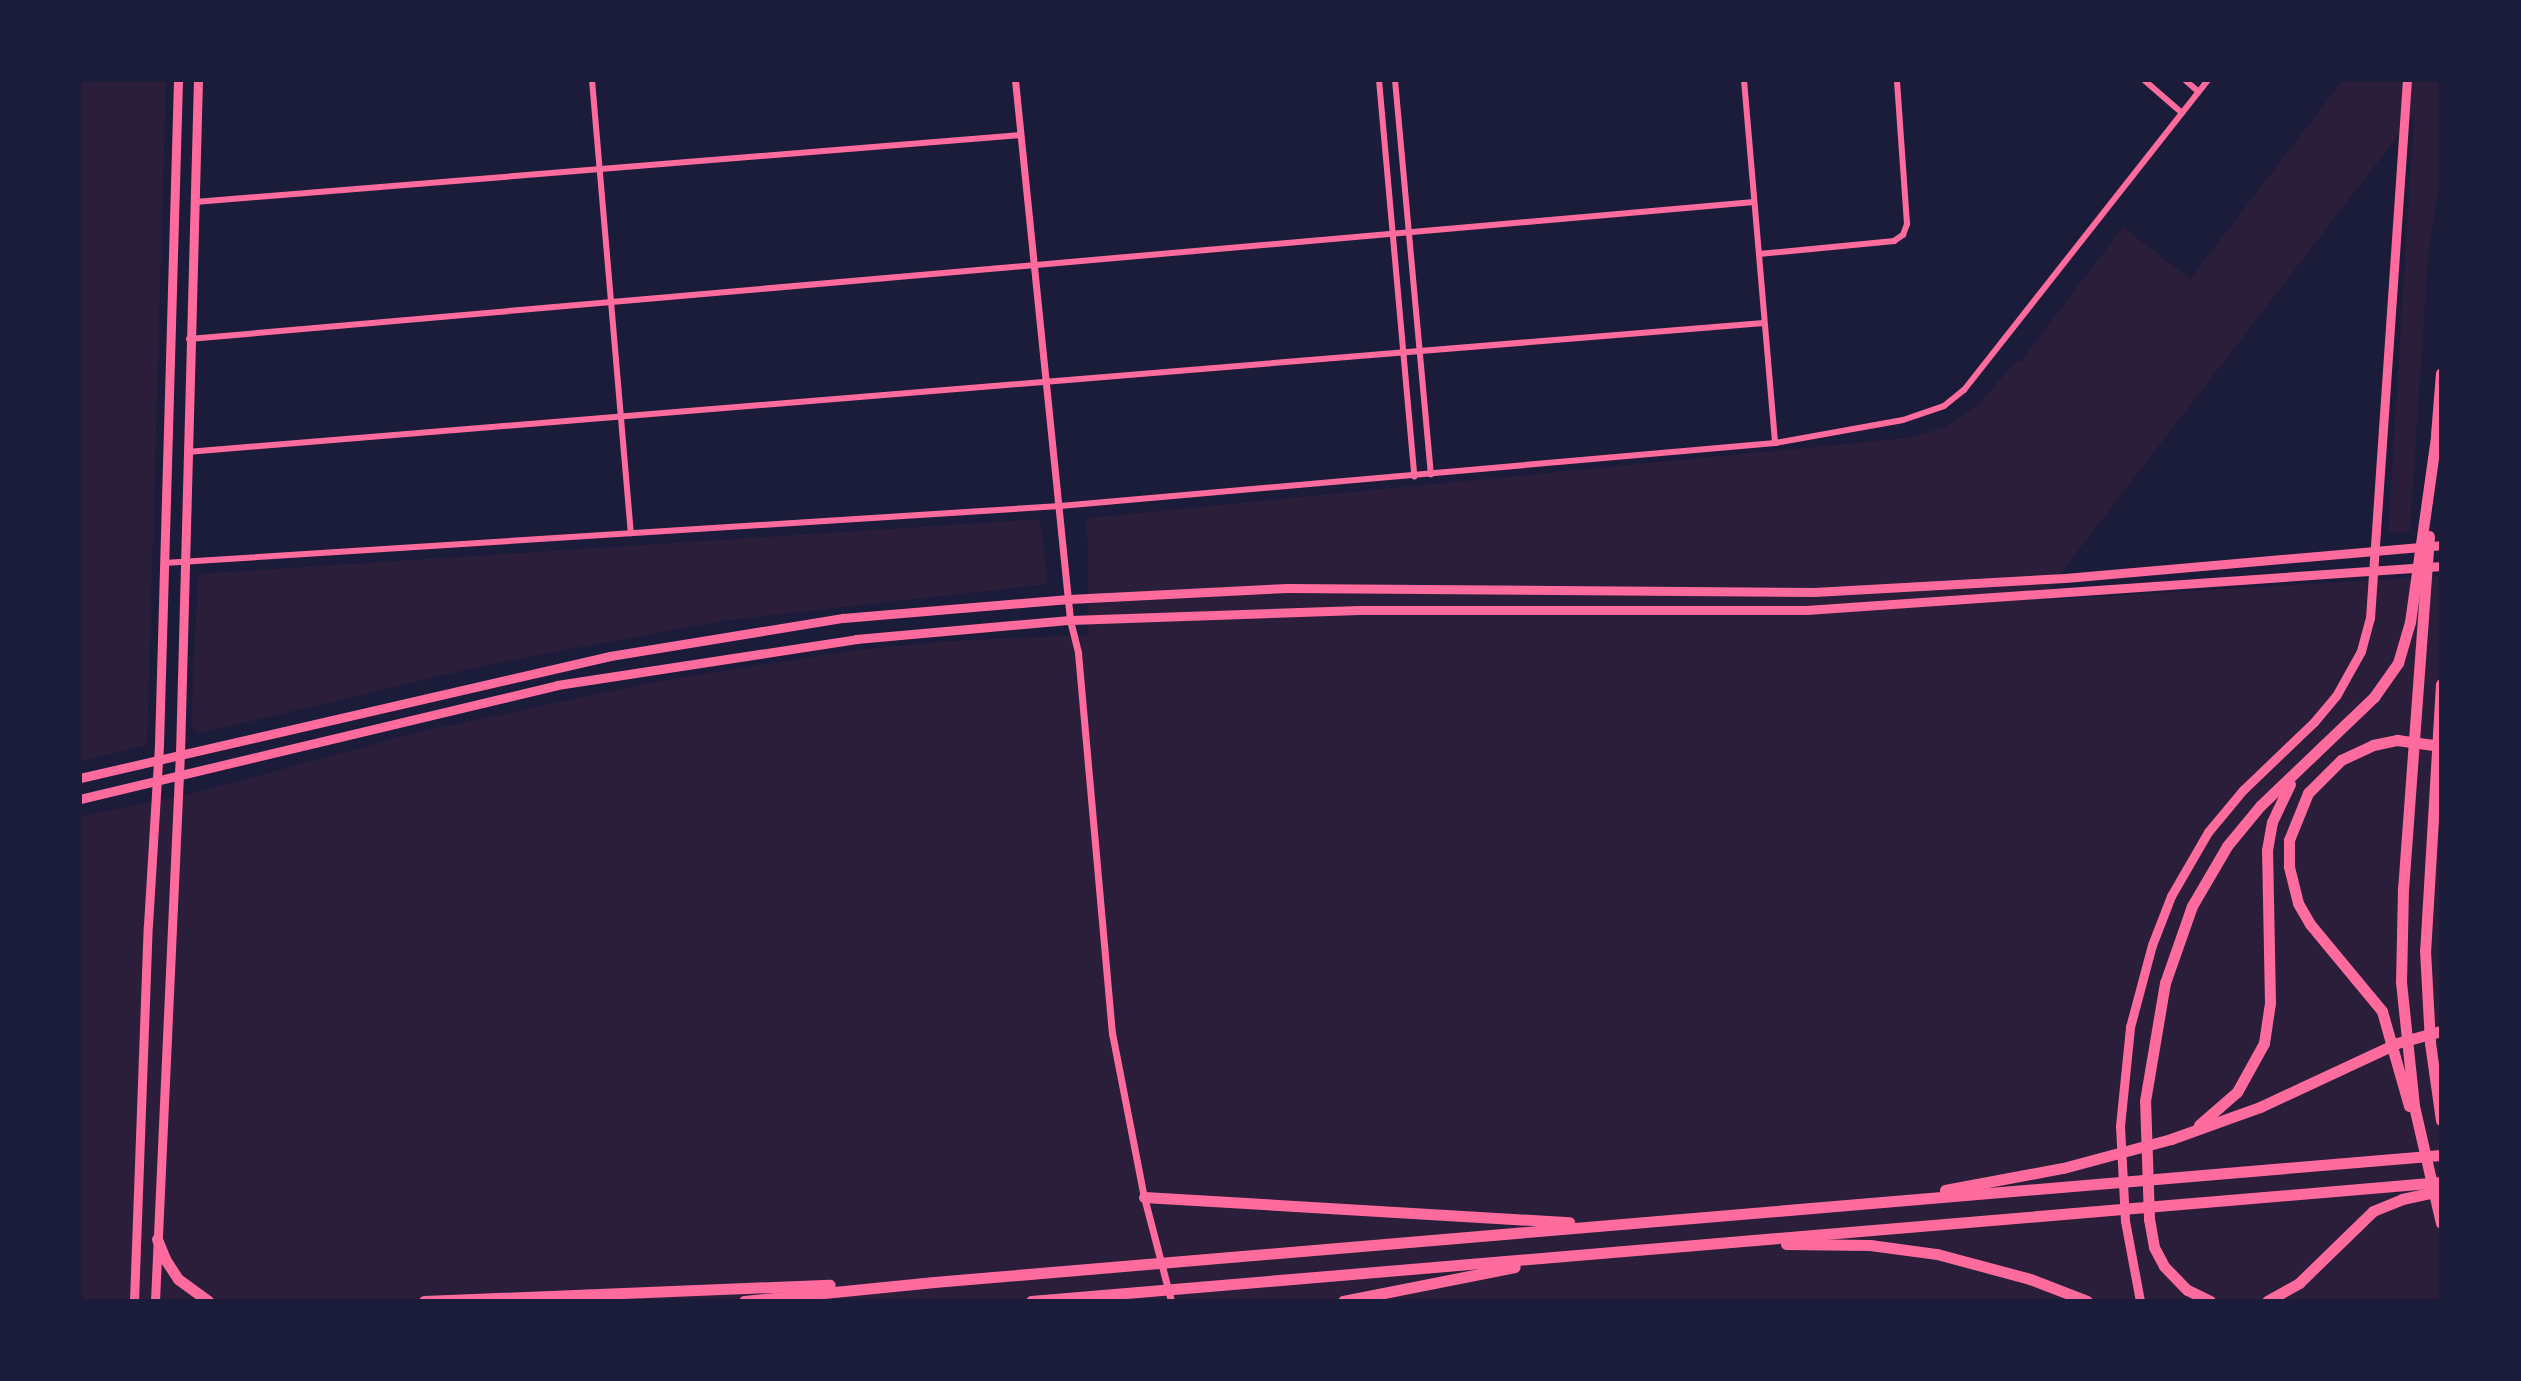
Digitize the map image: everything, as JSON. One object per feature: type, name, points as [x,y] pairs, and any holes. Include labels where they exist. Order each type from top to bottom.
[{"type":"highway","points":[[2420,1140],[2403,1014],[2401,918],[2441,373]]},
{"type":"highway","points":[[2210,1301],[2187,1290],[2170,1275],[2152,1238],[2145,1184],[2144,1119],[2159,1009],[2174,952],[2192,906],[2217,861],[2248,819],[2384,686],[2403,651],[2437,430]]},
{"type":"highway","points":[[2441,684],[2425,950],[2430,1043],[2441,1120]]},
{"type":"highway","points":[[2441,746],[2408,740],[2385,742],[2341,760],[2315,783],[2292,828],[2289,866],[2298,903],[2310,924],[2369,993],[2387,1021],[2441,1223]]},
{"type":"highway","points":[[2149,1146],[2192,1130],[2216,1113],[2237,1092],[2259,1054],[2270,1003],[2269,836],[2283,794],[2316,753]]},
{"type":"highway","points":[[1880,1202],[2063,1168],[2149,1146],[2238,1116],[2397,1043],[2441,1031]]},
{"type":"highway","points":[[744,1301],[1116,1266],[2441,1155]]},
{"type":"highway","points":[[1031,1301],[2441,1182]]},
{"type":"highway","points":[[2267,1301],[2299,1283],[2373,1211],[2402,1199],[2441,1191]]},
{"type":"highway","points":[[1144,1197],[1617,1224]]},
{"type":"highway","points":[[157,1239],[178,1279],[208,1301]]},
{"type":"highway","points":[[1717,1243],[1853,1244],[1919,1250],[1984,1265],[2087,1301]]},
{"type":"highway","points":[[1343,1301],[1583,1254]]},
{"type":"highway","points":[[424,1301],[934,1282]]},
{"type":"main road","points":[[134,1301],[159,758],[178,80]]},
{"type":"main road","points":[[155,1301],[180,753],[198,80]]},
{"type":"main road","points":[[2140,1301],[2128,1241],[2120,1126],[2125,1062],[2137,995],[2171,896],[2193,855],[2224,810],[2314,722],[2341,689],[2366,636],[2375,572],[2407,80]]},
{"type":"main road","points":[[80,778],[610,656],[843,618],[1069,599],[1288,588],[1814,592],[2065,578],[2441,545]]},
{"type":"main road","points":[[80,799],[557,685],[800,646],[1070,620],[1359,610],[1806,610],[2441,566]]},
{"type":"street","points":[[592,80],[631,533]]},
{"type":"street","points":[[1015,80],[1070,620],[1078,653],[1087,786],[1112,1033],[1144,1197],[1171,1301]]},
{"type":"street","points":[[1379,80],[1414,476]]},
{"type":"street","points":[[1395,80],[1417,352],[1431,474]]},
{"type":"street","points":[[1744,80],[1775,443]]},
{"type":"street","points":[[1759,254],[1894,241],[1903,235],[1907,224],[1897,80]]},
{"type":"street","points":[[2144,80],[2182,113]]},
{"type":"street","points":[[2185,80],[2199,92]]},
{"type":"street","points":[[164,563],[1060,506],[1775,443],[1903,420],[1944,406],[1964,390],[2208,80]]},
{"type":"street","points":[[195,202],[1020,135]]},
{"type":"street","points":[[189,339],[1754,202]]},
{"type":"street","points":[[187,452],[1764,323]]},
{"type":"shaded area","points":[[80,80],[166,80],[147,745],[80,762]]},
{"type":"shaded area","points":[[2343,80],[2441,80],[2441,171],[2428,256],[2410,531],[2388,534],[2414,115],[2040,600],[2441,576],[2441,1301],[80,1301],[80,816],[190,794],[419,732],[659,681],[857,650],[949,641],[1088,635],[1087,518],[1915,437],[1947,426],[1977,406],[2016,361],[2020,362],[2123,227],[2190,279]]},
{"type":"shaded area","points":[[1040,519],[1048,584],[723,621],[491,664],[202,733],[194,731],[191,725],[198,574]]}]
